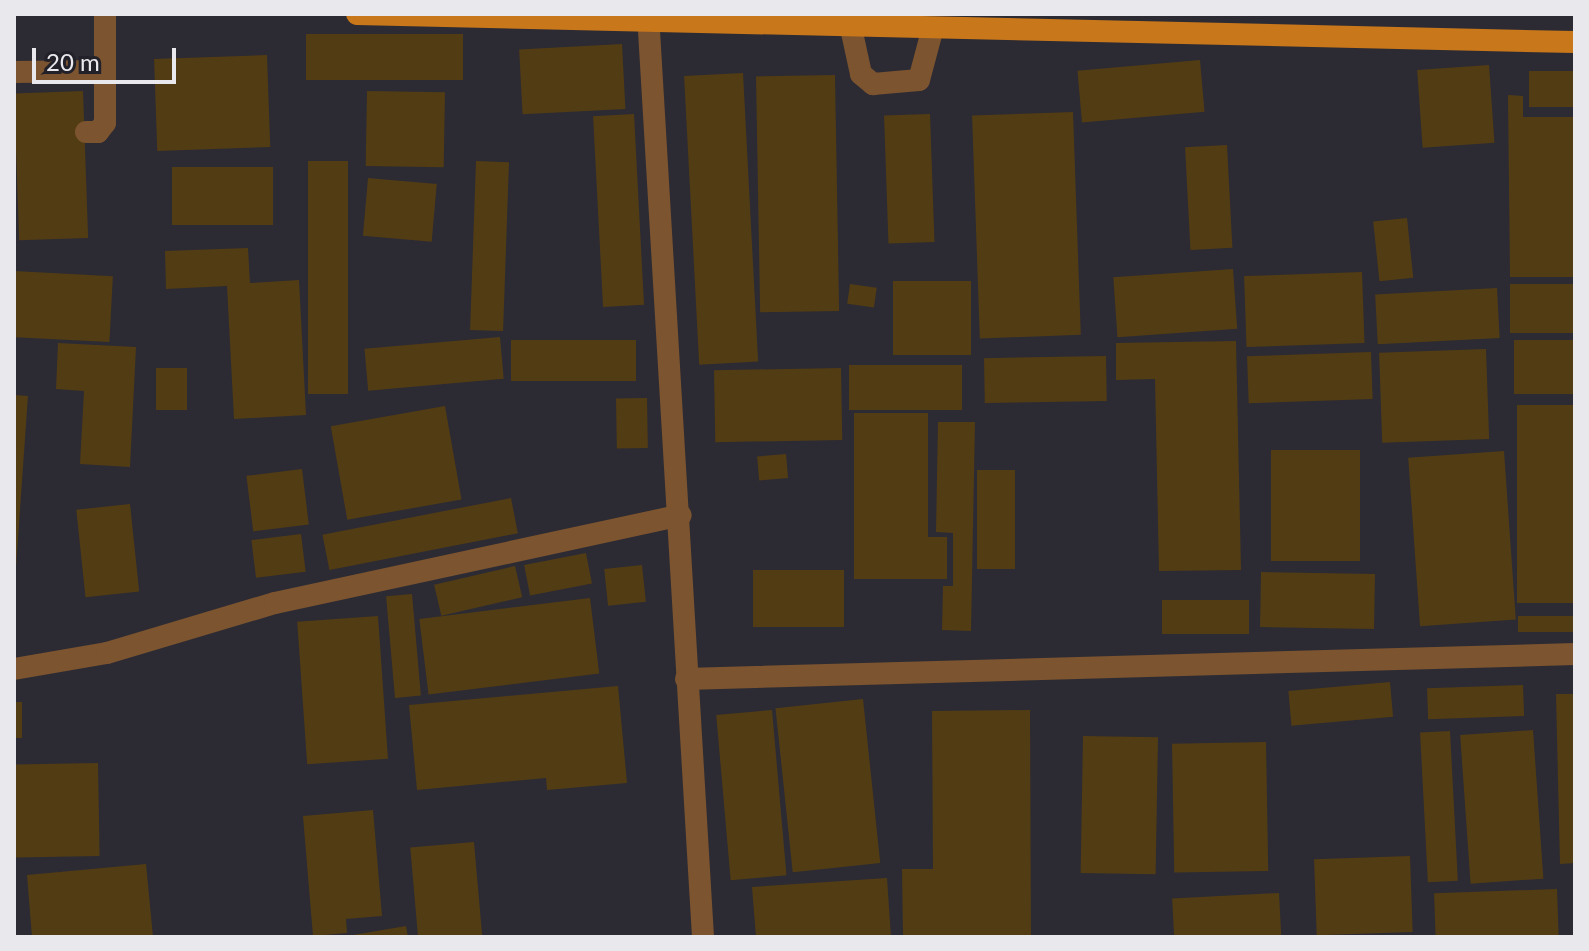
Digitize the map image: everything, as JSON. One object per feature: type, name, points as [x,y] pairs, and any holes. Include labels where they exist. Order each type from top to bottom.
[{"type":"main road","points":[[357,14],[648,17],[932,31],[1575,42]]},
{"type":"street","points":[[86,132],[98,132],[105,123],[105,14]]},
{"type":"street","points":[[648,17],[681,515],[686,679],[703,937]]},
{"type":"street","points":[[851,28],[861,74],[873,84],[919,80],[932,31]]},
{"type":"street","points":[[14,72],[104,71]]},
{"type":"street","points":[[14,669],[107,653],[275,603],[681,515]]},
{"type":"street","points":[[686,679],[1575,654]]},
{"type":"building","points":[[306,34],[463,34],[463,80],[306,80]]},
{"type":"building","points":[[622,44],[625,109],[523,114],[519,49]]},
{"type":"building","points":[[267,55],[270,147],[157,151],[154,59]]},
{"type":"building","points":[[1200,60],[1205,112],[1082,123],[1077,71]]},
{"type":"building","points":[[1489,65],[1494,143],[1423,148],[1417,70]]},
{"type":"building","points":[[1529,71],[1575,71],[1575,107],[1529,107]]},
{"type":"building","points":[[743,73],[758,362],[699,365],[684,76]]},
{"type":"building","points":[[835,75],[839,311],[760,312],[756,76]]},
{"type":"building","points":[[83,91],[88,238],[19,240],[14,93]]},
{"type":"building","points":[[367,91],[445,92],[444,167],[366,166]]},
{"type":"building","points":[[1508,95],[1523,96],[1523,117],[1575,117],[1575,277],[1510,277]]},
{"type":"building","points":[[1073,112],[1081,335],[980,338],[972,116]]},
{"type":"building","points":[[634,114],[644,305],[603,307],[593,116]]},
{"type":"building","points":[[930,114],[934,242],[888,244],[884,116]]},
{"type":"building","points":[[1227,145],[1232,248],[1190,250],[1185,147]]},
{"type":"building","points":[[308,161],[348,161],[348,394],[308,394]]},
{"type":"building","points":[[476,161],[509,162],[503,331],[470,330]]},
{"type":"building","points":[[172,167],[273,167],[273,225],[172,225]]},
{"type":"building","points":[[368,178],[437,184],[432,242],[363,236]]},
{"type":"building","points":[[1407,218],[1413,278],[1379,281],[1373,222]]},
{"type":"building","points":[[248,248],[250,283],[299,280],[306,415],[234,419],[227,286],[166,289],[165,251]]},
{"type":"building","points":[[1233,269],[1237,329],[1117,337],[1113,277]]},
{"type":"building","points":[[14,271],[113,276],[109,342],[14,337]]},
{"type":"building","points":[[1362,272],[1364,343],[1247,347],[1244,276]]},
{"type":"building","points":[[893,281],[971,281],[971,355],[893,355]]},
{"type":"building","points":[[850,284],[877,288],[874,308],[847,304]]},
{"type":"building","points":[[1510,284],[1575,284],[1575,333],[1510,333]]},
{"type":"building","points":[[1497,288],[1500,338],[1378,344],[1375,294]]},
{"type":"building","points":[[500,337],[504,379],[368,391],[365,349]]},
{"type":"building","points":[[511,340],[636,340],[636,381],[511,381]]},
{"type":"building","points":[[1514,340],[1575,340],[1575,394],[1514,394]]},
{"type":"building","points":[[1236,341],[1241,570],[1159,571],[1155,379],[1116,380],[1116,343]]},
{"type":"building","points":[[58,343],[136,347],[130,467],[80,464],[84,391],[56,389]]},
{"type":"building","points":[[1486,349],[1489,439],[1382,443],[1379,353]]},
{"type":"building","points":[[1371,352],[1373,399],[1249,403],[1247,356]]},
{"type":"building","points":[[1106,356],[1107,401],[985,403],[984,358]]},
{"type":"building","points":[[849,365],[962,365],[962,410],[849,410]]},
{"type":"building","points":[[156,368],[187,368],[187,410],[156,410]]},
{"type":"building","points":[[841,368],[842,440],[715,442],[714,370]]},
{"type":"building","points":[[14,395],[28,396],[14,596]]},
{"type":"building","points":[[647,398],[648,448],[617,449],[616,399]]},
{"type":"building","points":[[1517,405],[1575,405],[1575,603],[1517,603]]},
{"type":"building","points":[[445,406],[461,500],[347,520],[331,426]]},
{"type":"building","points":[[854,413],[928,413],[928,537],[947,537],[947,579],[854,579]]},
{"type":"building","points":[[938,422],[975,422],[971,631],[942,630],[943,586],[953,586],[953,533],[936,532]]},
{"type":"building","points":[[1271,450],[1360,450],[1360,561],[1271,561]]},
{"type":"building","points":[[1504,451],[1516,620],[1420,626],[1408,458]]},
{"type":"building","points":[[786,454],[788,478],[759,480],[757,457]]},
{"type":"building","points":[[302,469],[309,525],[253,531],[246,476]]},
{"type":"building","points":[[977,470],[1015,470],[1015,569],[977,569]]},
{"type":"building","points":[[511,498],[518,533],[329,570],[323,535]]},
{"type":"building","points":[[130,504],[139,592],[85,597],[76,510]]},
{"type":"building","points":[[301,534],[306,572],[256,578],[251,540]]},
{"type":"building","points":[[586,553],[592,583],[530,595],[524,565]]},
{"type":"building","points":[[642,565],[646,602],[608,606],[604,569]]},
{"type":"building","points":[[515,566],[522,597],[441,616],[434,585]]},
{"type":"building","points":[[753,570],[844,570],[844,627],[753,627]]},
{"type":"building","points":[[1261,572],[1375,574],[1374,629],[1260,627]]},
{"type":"building","points":[[412,594],[421,696],[395,698],[386,596]]},
{"type":"building","points":[[590,598],[599,673],[429,694],[419,619]]},
{"type":"building","points":[[1162,600],[1249,600],[1249,634],[1162,634]]},
{"type":"building","points":[[378,616],[388,759],[307,764],[297,622]]},
{"type":"building","points":[[1518,616],[1575,616],[1575,632],[1518,632]]},
{"type":"building","points":[[1390,682],[1393,717],[1291,726],[1288,691]]},
{"type":"building","points":[[1523,685],[1524,716],[1428,719],[1427,688]]},
{"type":"building","points":[[618,686],[627,783],[547,790],[546,778],[417,790],[409,705]]},
{"type":"building","points":[[1556,694],[1575,694],[1575,863],[1560,864]]},
{"type":"building","points":[[863,699],[880,863],[793,872],[775,708]]},
{"type":"building","points":[[14,702],[22,702],[22,738],[14,738]]},
{"type":"building","points":[[772,710],[786,875],[731,880],[716,715]]},
{"type":"building","points":[[1030,710],[1031,937],[903,937],[902,869],[933,869],[932,711]]},
{"type":"building","points":[[1533,730],[1543,879],[1471,884],[1460,735]]},
{"type":"building","points":[[1450,731],[1458,881],[1428,882],[1420,733]]},
{"type":"building","points":[[1083,736],[1158,737],[1156,874],[1081,873]]},
{"type":"building","points":[[1266,742],[1268,871],[1174,873],[1172,744]]},
{"type":"building","points":[[98,763],[100,856],[16,857],[14,764]]},
{"type":"building","points":[[373,810],[382,916],[346,919],[347,933],[313,936],[303,816]]},
{"type":"building","points":[[474,842],[482,937],[418,937],[410,848]]},
{"type":"building","points":[[1410,856],[1413,932],[1317,935],[1314,859]]},
{"type":"building","points":[[146,864],[153,937],[32,937],[27,875]]},
{"type":"building","points":[[887,878],[891,937],[756,937],[752,887]]},
{"type":"building","points":[[1557,889],[1559,937],[1436,937],[1434,893]]},
{"type":"building","points":[[1279,893],[1281,937],[1174,937],[1172,899]]},
{"type":"building","points":[[406,926],[408,937],[353,935]]}]
